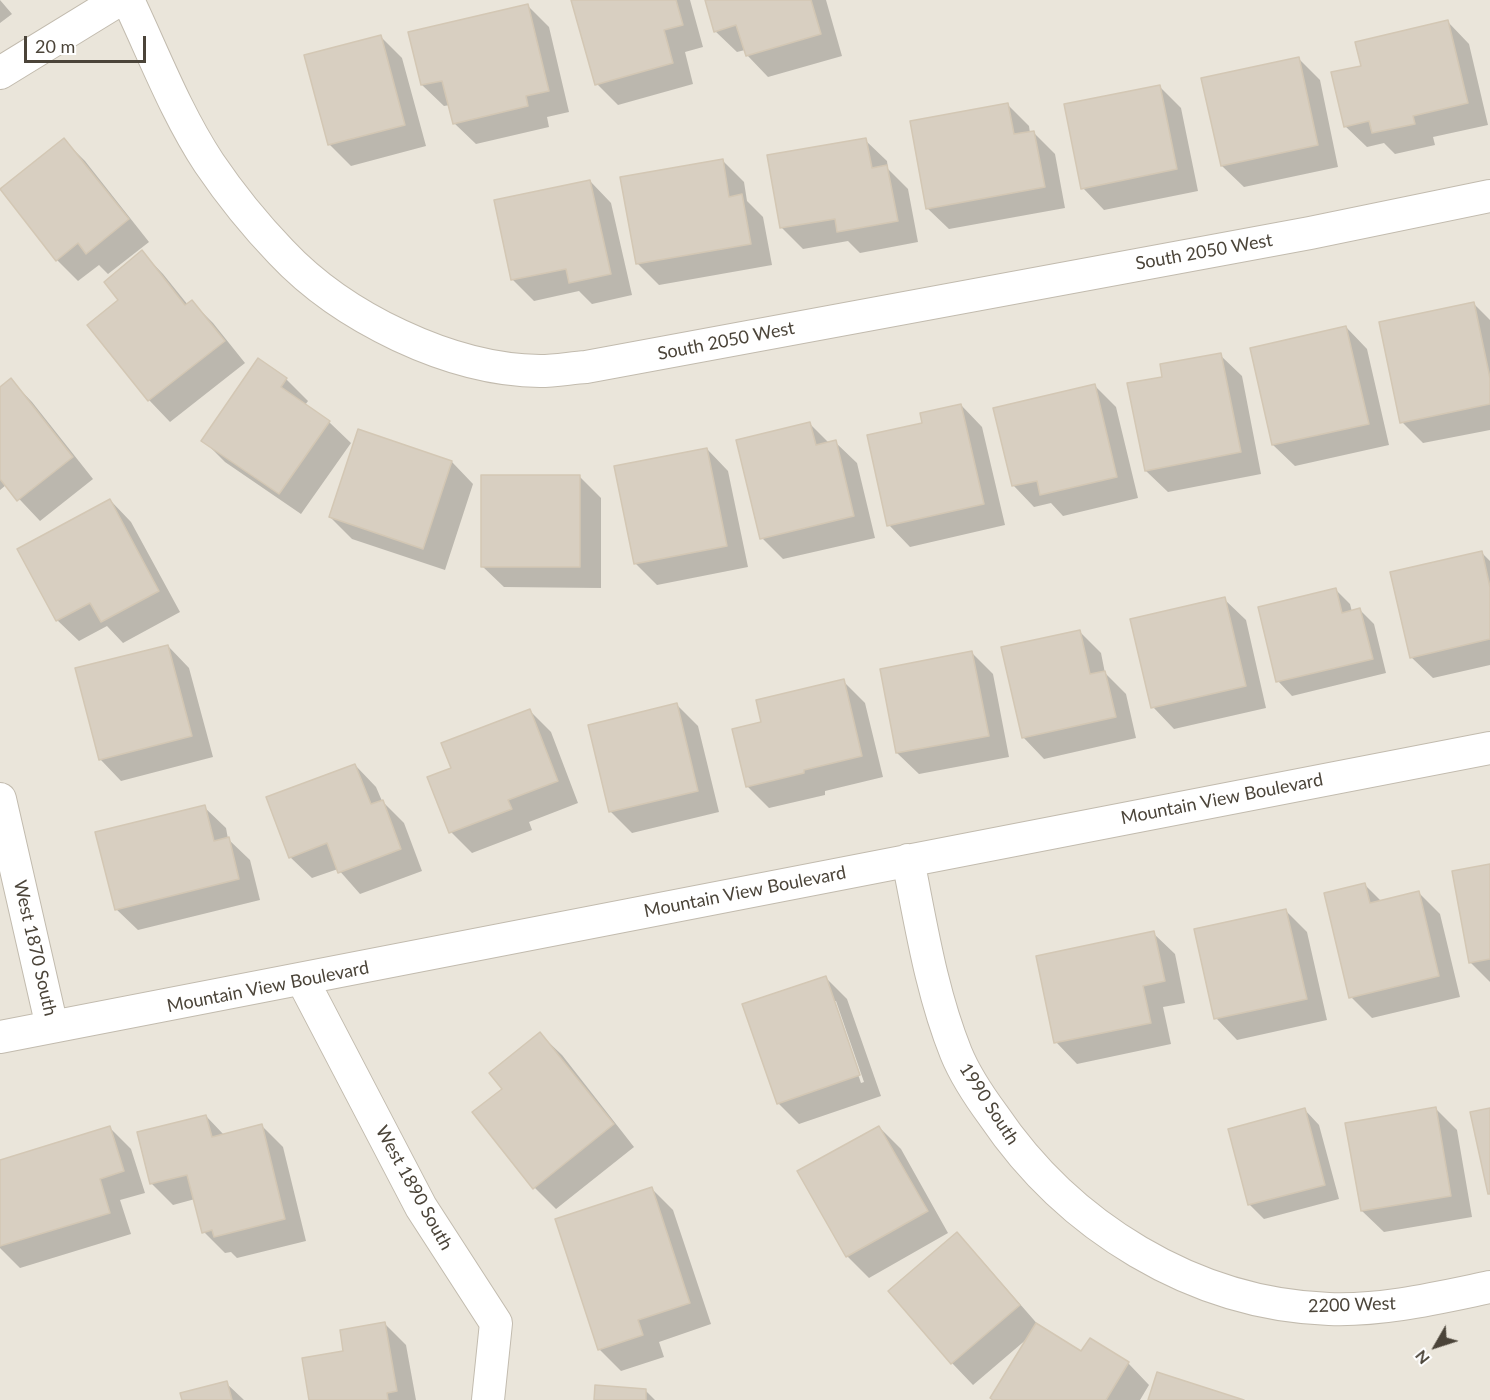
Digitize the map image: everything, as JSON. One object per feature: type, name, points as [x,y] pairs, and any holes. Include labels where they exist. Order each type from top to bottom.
[{"type":"street","points":[[0,73],[119,0]]},
{"type":"street","name":"South 2050 West","points":[[128,0],[176,104],[209,163],[281,253],[324,290],[374,322],[448,355],[495,366],[540,371],[586,367],[1310,233],[1490,196]]},
{"type":"street","name":"Mountain View Boulevard","points":[[0,1037],[303,981],[908,860],[1490,748]]},
{"type":"street","name":"West 1870 South","points":[[0,799],[52,1027]]},
{"type":"street","name":"1990 South","points":[[908,860],[939,1006],[957,1055],[979,1095],[1006,1135],[1043,1179],[1083,1215],[1131,1247],[1180,1274]]},
{"type":"street","name":"West 1890 South","points":[[303,981],[421,1207],[496,1323],[488,1400]]},
{"type":"street","name":"2200 West","points":[[1180,1274],[1216,1288],[1252,1298],[1292,1306],[1330,1309],[1418,1301],[1490,1287]]},
{"type":"shaded area","points":[[0,0],[1490,0],[1490,1400],[0,1400]]},
{"type":"building","points":[[571,0],[676,0],[683,25],[664,30],[673,63],[595,85]]},
{"type":"building","points":[[705,0],[811,0],[821,34],[746,56],[736,25],[714,32]]},
{"type":"building","points":[[528,4],[549,91],[526,96],[528,106],[453,124],[442,81],[421,85],[408,32]]},
{"type":"building","points":[[1448,20],[1468,103],[1413,116],[1415,124],[1372,133],[1369,121],[1344,127],[1331,72],[1361,66],[1355,42]]},
{"type":"building","points":[[381,35],[405,125],[328,145],[304,55]]},
{"type":"building","points":[[1299,57],[1318,145],[1221,166],[1201,78]]},
{"type":"building","points":[[1160,85],[1177,169],[1081,189],[1064,104]]},
{"type":"building","points":[[1008,103],[1014,134],[1034,131],[1045,187],[926,209],[910,121]]},
{"type":"building","points":[[64,138],[129,219],[86,254],[78,243],[56,261],[0,189]]},
{"type":"building","points":[[866,138],[872,168],[887,165],[898,221],[837,232],[835,219],[780,228],[767,155]]},
{"type":"building","points":[[723,159],[729,197],[742,194],[751,244],[636,264],[620,177]]},
{"type":"building","points":[[590,180],[611,274],[569,283],[566,269],[511,280],[494,200]]},
{"type":"building","points":[[142,250],[185,305],[192,300],[225,341],[148,401],[87,325],[118,300],[104,282]]},
{"type":"building","points":[[1474,302],[1490,378],[1490,404],[1400,423],[1379,322]]},
{"type":"building","points":[[1346,326],[1369,424],[1272,445],[1250,348]]},
{"type":"building","points":[[1221,353],[1241,452],[1145,471],[1127,383],[1162,377],[1160,364]]},
{"type":"building","points":[[258,358],[287,378],[281,387],[330,421],[279,494],[201,441]]},
{"type":"building","points":[[11,378],[73,457],[17,501],[0,479],[0,387]]},
{"type":"building","points":[[1095,384],[1117,477],[1040,495],[1037,481],[1012,486],[993,408]]},
{"type":"building","points":[[961,404],[984,504],[887,526],[867,435],[922,423],[920,413]]},
{"type":"building","points":[[810,422],[816,445],[836,440],[854,516],[760,539],[736,440]]},
{"type":"building","points":[[358,429],[452,461],[423,549],[329,517]]},
{"type":"building","points":[[707,448],[727,546],[634,564],[614,466]]},
{"type":"building","points":[[481,475],[580,475],[580,567],[481,567]]},
{"type":"building","points":[[110,499],[159,591],[101,622],[90,603],[56,621],[17,549]]},
{"type":"building","points":[[1482,551],[1490,587],[1490,639],[1410,658],[1390,572]]},
{"type":"building","points":[[1336,588],[1342,613],[1360,608],[1373,659],[1276,682],[1258,607]]},
{"type":"building","points":[[1225,597],[1246,686],[1151,708],[1130,619]]},
{"type":"building","points":[[1080,630],[1090,674],[1105,671],[1116,717],[1022,738],[1001,647]]},
{"type":"building","points":[[168,645],[192,736],[99,760],[75,668]]},
{"type":"building","points":[[972,651],[989,736],[896,753],[880,669]]},
{"type":"building","points":[[844,679],[862,756],[746,787],[732,729],[761,722],[756,700]]},
{"type":"building","points":[[677,703],[698,791],[609,812],[588,725]]},
{"type":"building","points":[[530,709],[558,781],[508,800],[512,809],[449,833],[427,777],[451,768],[441,743]]},
{"type":"building","points":[[355,764],[371,804],[383,800],[401,849],[338,873],[327,843],[289,858],[266,797]]},
{"type":"building","points":[[205,805],[214,841],[229,837],[239,879],[115,910],[95,832]]},
{"type":"building","points":[[1490,864],[1490,959],[1469,963],[1452,871]]},
{"type":"building","points":[[1365,883],[1370,903],[1419,891],[1439,976],[1349,998],[1324,893]]},
{"type":"building","points":[[1286,909],[1307,999],[1214,1019],[1194,929]]},
{"type":"building","points":[[1154,931],[1165,981],[1143,986],[1151,1023],[1054,1043],[1036,956]]},
{"type":"building","points":[[826,976],[860,1075],[777,1104],[742,1004]]},
{"type":"building","points":[[540,1032],[614,1124],[533,1189],[472,1112],[502,1089],[489,1073]]},
{"type":"building","points":[[1436,1107],[1451,1196],[1361,1211],[1345,1123]]},
{"type":"building","points":[[1305,1108],[1325,1185],[1248,1205],[1228,1129]]},
{"type":"building","points":[[1490,1108],[1490,1194],[1488,1194],[1470,1112]]},
{"type":"building","points":[[206,1115],[212,1137],[262,1124],[285,1219],[214,1237],[212,1230],[202,1233],[187,1175],[150,1184],[137,1132]]},
{"type":"building","points":[[110,1126],[124,1171],[100,1179],[110,1213],[0,1246],[0,1160]]},
{"type":"building","points":[[879,1126],[928,1211],[846,1257],[797,1171]]},
{"type":"building","points":[[652,1187],[690,1303],[638,1320],[643,1335],[598,1350],[555,1219]]},
{"type":"building","points":[[957,1232],[1020,1305],[951,1364],[888,1291]]},
{"type":"building","points":[[385,1322],[397,1391],[387,1393],[388,1400],[309,1400],[302,1358],[343,1351],[340,1330]]},
{"type":"building","points":[[1036,1323],[1081,1351],[1090,1338],[1129,1362],[1106,1400],[993,1400],[990,1398]]},
{"type":"building","points":[[1157,1372],[1244,1400],[1148,1400]]},
{"type":"building","points":[[227,1381],[232,1400],[182,1400],[180,1393]]},
{"type":"building","points":[[595,1385],[646,1389],[646,1400],[594,1400]]}]
